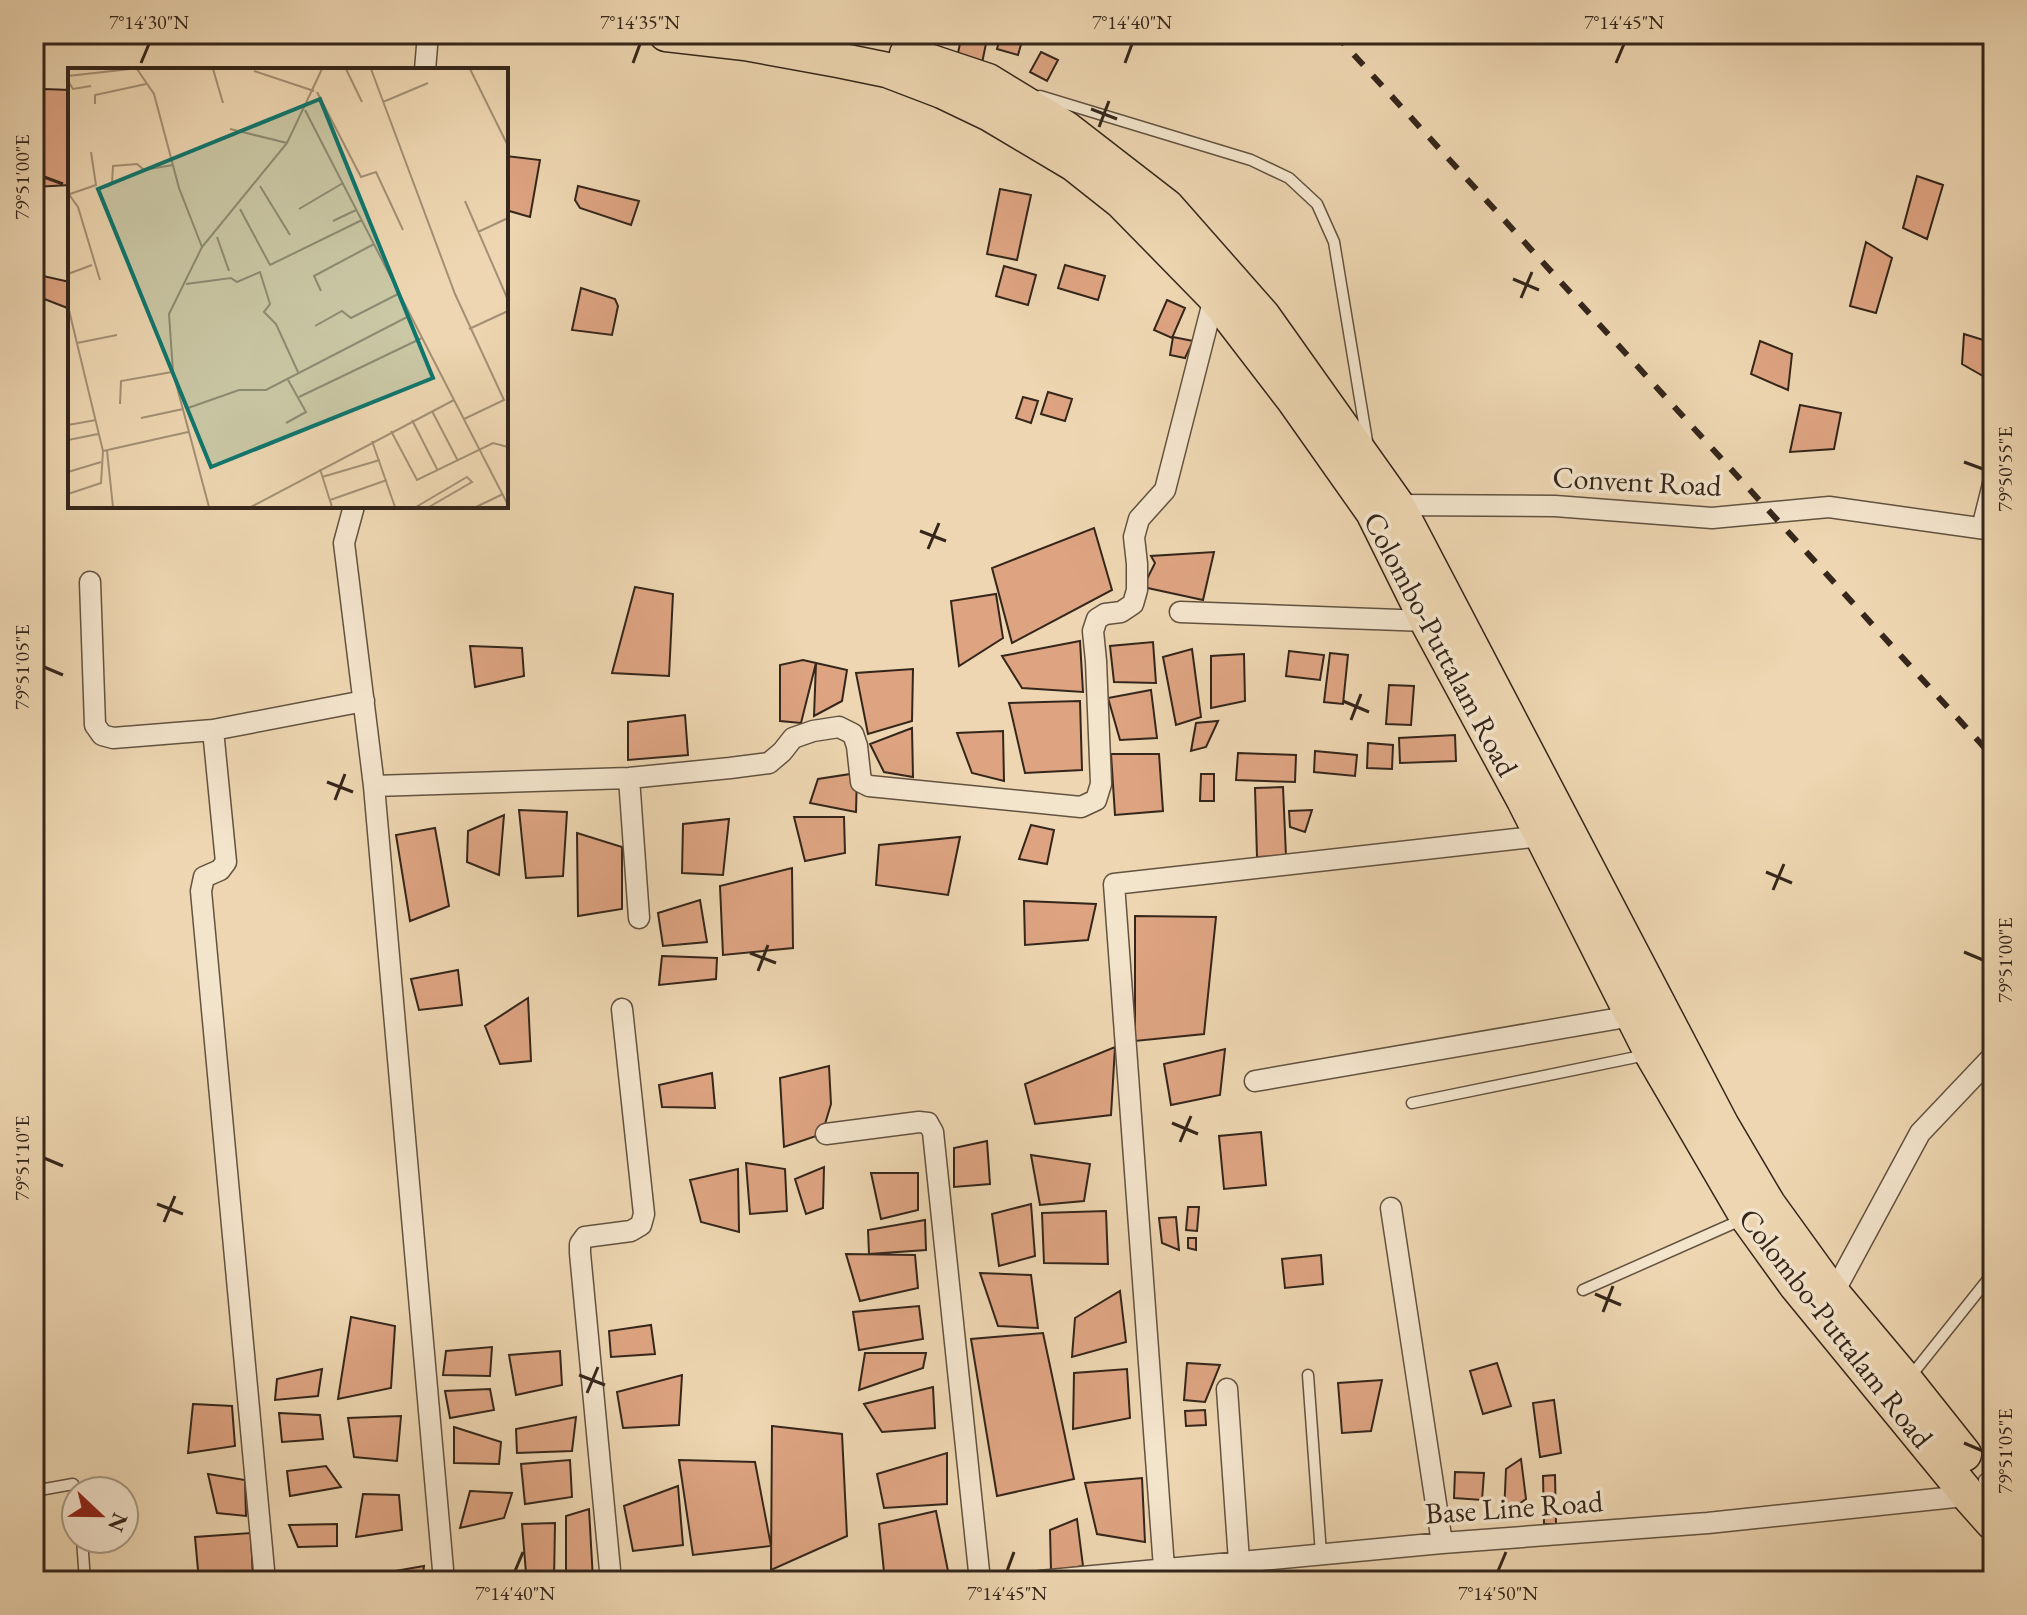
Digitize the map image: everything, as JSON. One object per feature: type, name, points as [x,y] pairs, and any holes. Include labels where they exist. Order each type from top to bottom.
[{"type":"highway","name":"Colombo-Puttalam Road","points":[[666,34],[745,43],[887,70],[942,91],[990,114],[1074,164],[1263,316],[1371,467],[1427,621],[1542,836],[1652,1054],[1747,1217],[1796,1285],[1986,1486]]},
{"type":"highway","name":"Colombo-Puttalam Road","points":[[817,34],[896,50],[988,81],[1065,128],[1167,207],[1294,400],[1385,508],[1722,1126],[1768,1204],[1833,1294],[1906,1381],[1986,1486],[1993,1523]]},
{"type":"street","points":[[425,68],[428,34]]},
{"type":"street","points":[[374,786],[629,778],[769,763],[793,738],[839,727],[853,734],[861,782],[869,786],[1081,807],[1096,800],[1101,784],[1093,631],[1097,619],[1105,614],[1121,612],[1133,604],[1137,590],[1134,537],[1139,519],[1165,490],[1219,283]]},
{"type":"street","points":[[1987,529],[1993,484]]},
{"type":"street","name":"Convent Road","points":[[1385,508],[1555,506],[1712,518],[1829,507],[1987,529]]},
{"type":"street","points":[[353,508],[344,543],[374,786],[444,1581]]},
{"type":"street","points":[[90,582],[95,725],[102,735],[113,738],[213,730],[364,701]]},
{"type":"street","points":[[1180,612],[1427,621]]},
{"type":"street","points":[[213,730],[226,862],[220,870],[204,877],[201,891],[265,1581]]},
{"type":"street","points":[[629,778],[639,918]]},
{"type":"street","points":[[1164,1568],[1114,884],[1542,836]]},
{"type":"street","points":[[611,1581],[580,1244],[585,1237],[631,1231],[641,1225],[644,1214],[622,1009]]},
{"type":"street","points":[[1255,1081],[1632,1016]]},
{"type":"street","points":[[1833,1294],[1920,1133],[1993,1056]]},
{"type":"street","points":[[826,1134],[919,1122],[928,1123],[933,1132],[980,1581]]},
{"type":"street","points":[[1391,1208],[1442,1543]]},
{"type":"street","points":[[1227,1389],[1239,1561]]},
{"type":"street","name":"Base Line Road","points":[[1040,1581],[1442,1543],[1708,1523],[1986,1486]]},
{"type":"lane","points":[[988,81],[1251,160],[1289,178],[1317,204],[1334,242],[1371,467]]},
{"type":"lane","points":[[1412,1103],[1652,1054]]},
{"type":"lane","points":[[1583,1290],[1747,1217]]},
{"type":"lane","points":[[1906,1381],[1993,1273]]},
{"type":"lane","points":[[1308,1375],[1321,1554]]},
{"type":"lane","points":[[34,1491],[60,1486]]},
{"type":"lane","points":[[34,1535],[39,1581]]},
{"type":"lane","points":[[83,1555],[85,1581]]},
{"type":"building","points":[[962,34],[988,34],[982,63],[957,58]]},
{"type":"building","points":[[1001,34],[1024,34],[1018,55],[997,49]]},
{"type":"building","points":[[1041,52],[1058,60],[1047,81],[1030,72]]},
{"type":"building","points":[[44,89],[68,90],[68,185],[34,187],[34,134]]},
{"type":"building","points":[[508,156],[540,160],[530,217],[508,211]]},
{"type":"building","points":[[1917,176],[1943,185],[1927,239],[1903,228]]},
{"type":"building","points":[[578,186],[639,201],[631,225],[580,208],[575,200]]},
{"type":"building","points":[[1000,189],[1031,195],[1017,260],[987,254]]},
{"type":"building","points":[[1866,242],[1892,258],[1876,313],[1850,306]]},
{"type":"building","points":[[1065,265],[1105,276],[1098,300],[1058,288]]},
{"type":"building","points":[[1004,266],[1036,275],[1028,305],[996,296]]},
{"type":"building","points":[[34,274],[68,282],[68,308],[34,295]]},
{"type":"building","points":[[581,288],[615,299],[618,306],[612,335],[572,330]]},
{"type":"building","points":[[1167,300],[1185,308],[1172,338],[1154,330]]},
{"type":"building","points":[[1964,334],[1993,343],[1990,380],[1962,364]]},
{"type":"building","points":[[1173,337],[1193,341],[1185,358],[1170,355]]},
{"type":"building","points":[[1760,341],[1792,354],[1788,390],[1751,374]]},
{"type":"building","points":[[1048,392],[1072,399],[1065,421],[1041,414]]},
{"type":"building","points":[[1023,397],[1038,401],[1031,423],[1016,418]]},
{"type":"building","points":[[1800,405],[1841,413],[1834,449],[1790,452]]},
{"type":"building","points":[[1094,528],[1112,590],[1012,643],[992,568]]},
{"type":"building","points":[[1214,552],[1203,600],[1143,587],[1155,563],[1151,556]]},
{"type":"building","points":[[635,587],[673,594],[669,676],[612,673]]},
{"type":"building","points":[[996,594],[1003,638],[959,666],[951,601]]},
{"type":"building","points":[[1080,641],[1083,692],[1022,688],[1002,656]]},
{"type":"building","points":[[1153,642],[1156,683],[1114,682],[1110,646]]},
{"type":"building","points":[[470,646],[522,648],[524,676],[475,687]]},
{"type":"building","points":[[1192,649],[1201,717],[1176,725],[1163,657]]},
{"type":"building","points":[[1289,651],[1324,655],[1320,680],[1286,676]]},
{"type":"building","points":[[1330,653],[1348,655],[1343,704],[1324,702]]},
{"type":"building","points":[[1244,654],[1245,701],[1211,708],[1211,656]]},
{"type":"building","points":[[803,660],[816,663],[801,723],[780,721],[780,665]]},
{"type":"building","points":[[816,663],[847,670],[842,701],[814,716]]},
{"type":"building","points":[[913,669],[912,721],[868,734],[856,673]]},
{"type":"building","points":[[1389,685],[1414,686],[1411,725],[1386,724]]},
{"type":"building","points":[[1151,690],[1157,738],[1120,740],[1108,698]]},
{"type":"building","points":[[1080,701],[1082,770],[1025,773],[1009,703]]},
{"type":"building","points":[[685,715],[688,755],[628,760],[628,722]]},
{"type":"building","points":[[1218,721],[1206,747],[1191,751],[1196,723]]},
{"type":"building","points":[[912,728],[913,777],[884,772],[870,744]]},
{"type":"building","points":[[1003,731],[1004,781],[972,773],[957,733]]},
{"type":"building","points":[[1455,735],[1456,761],[1400,763],[1399,738]]},
{"type":"building","points":[[1368,743],[1393,745],[1392,769],[1367,768]]},
{"type":"building","points":[[1315,751],[1357,755],[1355,776],[1314,772]]},
{"type":"building","points":[[1238,753],[1296,755],[1295,782],[1236,780]]},
{"type":"building","points":[[1111,754],[1159,754],[1163,811],[1115,815]]},
{"type":"building","points":[[857,773],[856,812],[810,803],[818,779]]},
{"type":"building","points":[[1201,774],[1214,774],[1214,801],[1200,801]]},
{"type":"building","points":[[1283,787],[1286,856],[1257,857],[1255,788]]},
{"type":"building","points":[[519,810],[567,812],[563,876],[526,878]]},
{"type":"building","points":[[1312,810],[1305,832],[1290,827],[1289,811]]},
{"type":"building","points":[[504,815],[499,875],[467,862],[468,831]]},
{"type":"building","points":[[794,817],[844,817],[845,853],[805,861]]},
{"type":"building","points":[[729,819],[723,875],[682,873],[683,824]]},
{"type":"building","points":[[1031,825],[1054,830],[1047,864],[1019,859]]},
{"type":"building","points":[[435,828],[449,906],[410,921],[396,835]]},
{"type":"building","points":[[577,833],[622,847],[622,909],[578,916]]},
{"type":"building","points":[[960,837],[948,895],[876,885],[879,845]]},
{"type":"building","points":[[792,868],[793,948],[723,955],[720,886]]},
{"type":"building","points":[[700,900],[707,942],[663,946],[658,913]]},
{"type":"building","points":[[1024,901],[1096,904],[1088,940],[1025,945]]},
{"type":"building","points":[[1135,916],[1216,917],[1204,1034],[1135,1041]]},
{"type":"building","points":[[662,956],[717,958],[716,979],[659,985]]},
{"type":"building","points":[[458,970],[462,1005],[419,1010],[411,979]]},
{"type":"building","points":[[528,998],[531,1061],[500,1064],[485,1026]]},
{"type":"building","points":[[1115,1047],[1111,1115],[1035,1124],[1025,1084]]},
{"type":"building","points":[[1225,1049],[1220,1095],[1171,1105],[1164,1064]]},
{"type":"building","points":[[829,1066],[831,1104],[822,1134],[784,1147],[780,1078]]},
{"type":"building","points":[[712,1073],[715,1108],[662,1107],[659,1085]]},
{"type":"building","points":[[1261,1132],[1266,1185],[1224,1189],[1219,1136]]},
{"type":"building","points":[[987,1141],[990,1184],[954,1187],[954,1148]]},
{"type":"building","points":[[1031,1155],[1090,1164],[1084,1201],[1040,1205]]},
{"type":"building","points":[[746,1163],[785,1169],[787,1211],[750,1214]]},
{"type":"building","points":[[824,1167],[823,1208],[806,1214],[795,1179]]},
{"type":"building","points":[[738,1169],[739,1232],[701,1222],[690,1180]]},
{"type":"building","points":[[871,1173],[918,1173],[918,1210],[881,1219]]},
{"type":"building","points":[[1031,1204],[1035,1256],[999,1266],[992,1214]]},
{"type":"building","points":[[1188,1207],[1199,1207],[1197,1231],[1186,1230]]},
{"type":"building","points":[[1106,1211],[1108,1264],[1044,1263],[1042,1213]]},
{"type":"building","points":[[1176,1217],[1179,1250],[1162,1243],[1159,1218]]},
{"type":"building","points":[[925,1220],[926,1250],[869,1254],[868,1230]]},
{"type":"building","points":[[1188,1238],[1196,1238],[1196,1250],[1188,1248]]},
{"type":"building","points":[[846,1254],[915,1255],[918,1288],[860,1301]]},
{"type":"building","points":[[1321,1255],[1323,1284],[1285,1288],[1282,1259]]},
{"type":"building","points":[[980,1273],[1031,1275],[1038,1328],[998,1326]]},
{"type":"building","points":[[1120,1291],[1126,1342],[1072,1357],[1075,1318]]},
{"type":"building","points":[[919,1306],[923,1339],[859,1350],[853,1312]]},
{"type":"building","points":[[351,1317],[395,1326],[391,1388],[338,1399]]},
{"type":"building","points":[[651,1325],[655,1354],[611,1357],[609,1331]]},
{"type":"building","points":[[1043,1333],[1074,1479],[997,1496],[971,1339]]},
{"type":"building","points":[[492,1347],[490,1376],[443,1375],[446,1351]]},
{"type":"building","points":[[560,1351],[562,1385],[516,1395],[509,1355]]},
{"type":"building","points":[[865,1353],[926,1353],[923,1368],[859,1390]]},
{"type":"building","points":[[1187,1363],[1220,1365],[1205,1402],[1184,1400]]},
{"type":"building","points":[[1497,1363],[1511,1406],[1483,1414],[1470,1371]]},
{"type":"building","points":[[322,1369],[318,1396],[275,1400],[277,1379]]},
{"type":"building","points":[[1127,1369],[1130,1418],[1073,1429],[1074,1373]]},
{"type":"building","points":[[682,1375],[679,1425],[623,1428],[617,1392]]},
{"type":"building","points":[[1382,1380],[1371,1431],[1342,1433],[1338,1383]]},
{"type":"building","points":[[933,1387],[935,1428],[882,1432],[864,1404]]},
{"type":"building","points":[[490,1389],[494,1410],[450,1418],[445,1391]]},
{"type":"building","points":[[1554,1400],[1561,1453],[1540,1457],[1533,1403]]},
{"type":"building","points":[[193,1404],[232,1406],[235,1446],[188,1453]]},
{"type":"building","points":[[1205,1410],[1206,1425],[1186,1426],[1185,1411]]},
{"type":"building","points":[[279,1413],[320,1415],[323,1439],[282,1442]]},
{"type":"building","points":[[401,1416],[397,1461],[354,1457],[348,1418]]},
{"type":"building","points":[[576,1417],[572,1451],[517,1453],[516,1429]]},
{"type":"building","points":[[772,1426],[842,1434],[847,1536],[771,1570]]},
{"type":"building","points":[[454,1427],[501,1442],[499,1464],[454,1463]]},
{"type":"building","points":[[947,1453],[947,1504],[884,1508],[877,1474]]},
{"type":"building","points":[[1521,1459],[1526,1499],[1504,1514],[1506,1469]]},
{"type":"building","points":[[570,1460],[572,1497],[525,1504],[521,1464]]},
{"type":"building","points":[[679,1460],[755,1462],[771,1546],[693,1555]]},
{"type":"building","points":[[326,1466],[341,1487],[290,1496],[287,1471]]},
{"type":"building","points":[[1455,1472],[1484,1473],[1482,1500],[1454,1498]]},
{"type":"building","points":[[208,1474],[245,1480],[246,1516],[217,1513]]},
{"type":"building","points":[[1555,1475],[1556,1524],[1544,1524],[1543,1476]]},
{"type":"building","points":[[1142,1478],[1145,1542],[1097,1534],[1085,1483]]},
{"type":"building","points":[[678,1486],[683,1545],[633,1551],[624,1506]]},
{"type":"building","points":[[470,1491],[512,1493],[504,1518],[460,1528]]},
{"type":"building","points":[[363,1494],[399,1495],[402,1530],[356,1537]]},
{"type":"building","points":[[589,1509],[593,1580],[566,1581],[566,1516]]},
{"type":"building","points":[[936,1511],[950,1581],[885,1581],[879,1524]]},
{"type":"building","points":[[1077,1519],[1083,1566],[1051,1571],[1050,1530]]},
{"type":"building","points":[[555,1523],[554,1581],[526,1573],[522,1524]]},
{"type":"building","points":[[337,1524],[337,1546],[298,1547],[289,1525]]},
{"type":"building","points":[[251,1533],[253,1581],[199,1581],[195,1537]]},
{"type":"building","points":[[424,1566],[422,1581],[391,1581],[389,1572]]},
{"type":"railway","points":[[1335,34],[1993,757]]}]
